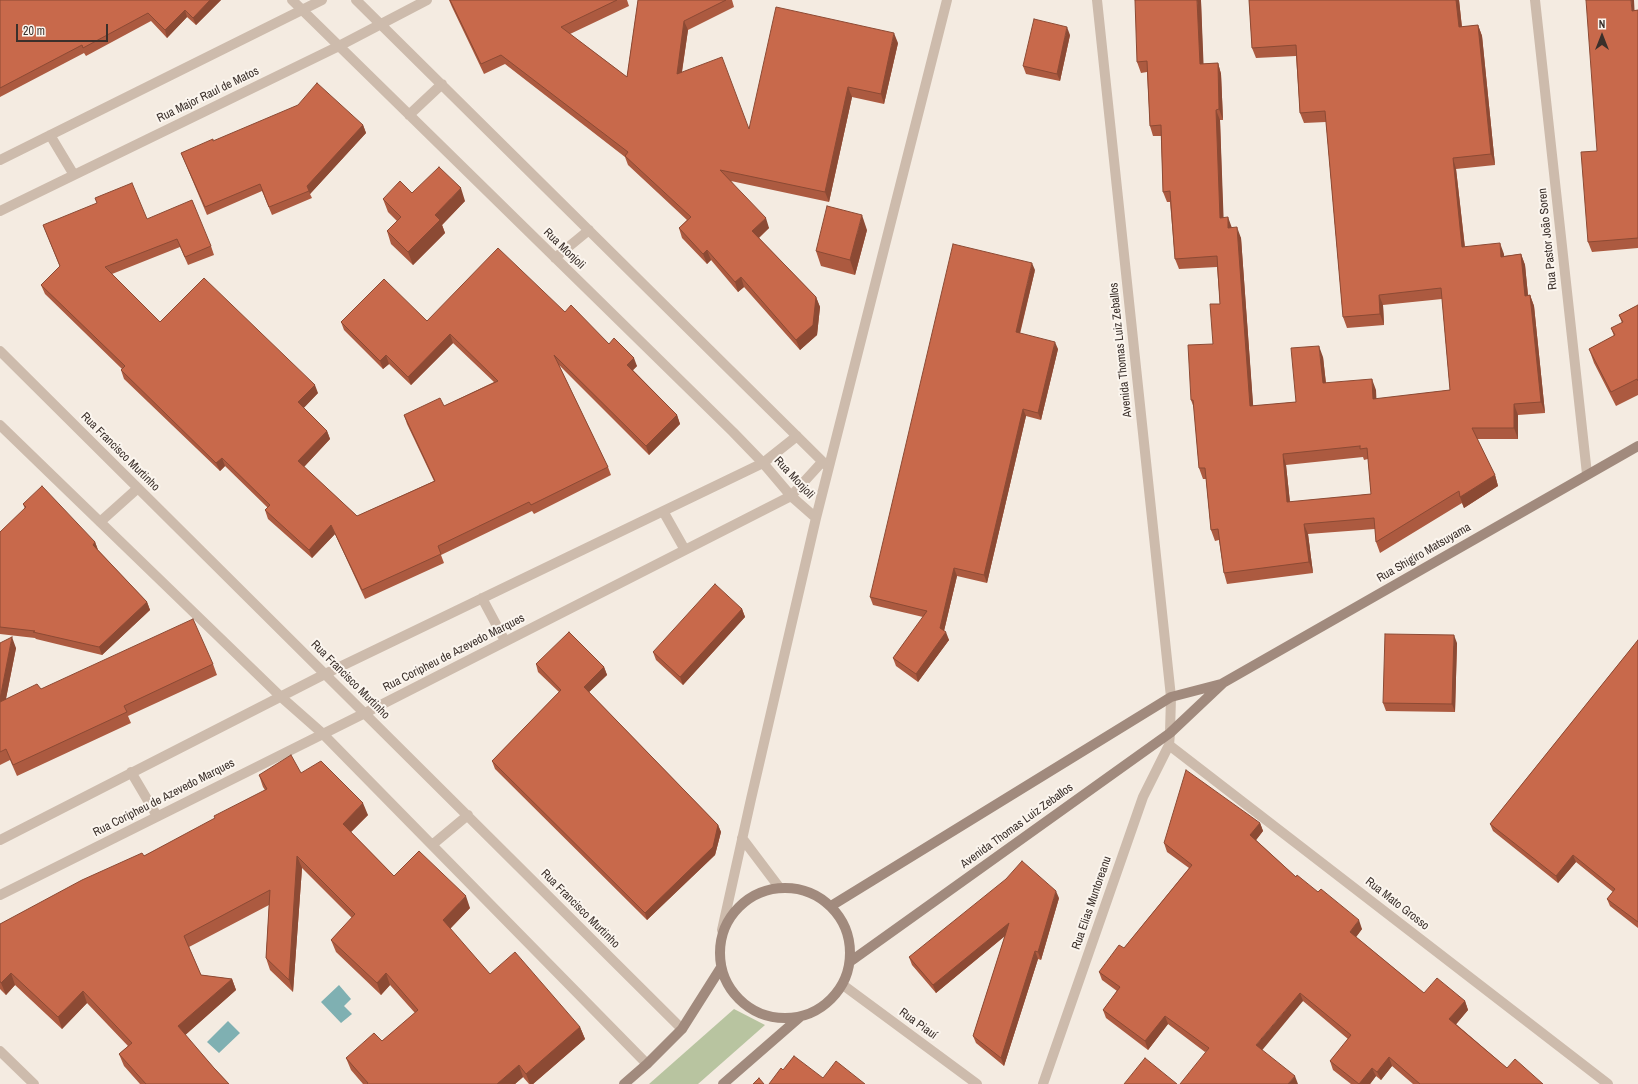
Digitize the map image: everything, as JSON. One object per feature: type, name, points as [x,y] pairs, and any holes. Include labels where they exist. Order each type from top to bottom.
[{"type":"main road","name":"Rua Shigiro Matsuyama","points":[[1170,733],[1223,683],[1638,446]]},
{"type":"main road","name":"Rua Shigiro Matsuyama","points":[[1171,697],[1223,683]]},
{"type":"main road","name":"Avenida Thomas Luiz Zeballos","points":[[831,906],[1171,697]]},
{"type":"main road","name":"Avenida Thomas Luiz Zeballos","points":[[851,961],[1170,733]]},
{"type":"main road","points":[[624,1084],[647,1064],[682,1028],[720,969],[722,930],[744,900],[779,887],[807,891],[831,906],[848,931],[851,961],[843,985],[825,1006],[800,1017],[723,1084]]},
{"type":"main road","points":[[720,969],[736,999],[766,1016],[800,1017]]},
{"type":"street","name":"Rua Monjoli","points":[[292,0],[763,463],[791,496],[816,518]]},
{"type":"street","points":[[0,160],[322,0]]},
{"type":"street","points":[[356,0],[826,465]]},
{"type":"street","name":"Rua Major Raul de Matos","points":[[0,211],[339,46],[380,23],[427,0]]},
{"type":"street","points":[[722,930],[816,518],[826,465],[946,0]]},
{"type":"street","name":"Avenida Thomas Luiz Zeballos","points":[[1097,0],[1171,697],[1170,733]]},
{"type":"street","name":"Rua Pastor João Soren","points":[[1535,0],[1587,474]]},
{"type":"street","points":[[410,115],[442,84]]},
{"type":"street","points":[[50,135],[74,175]]},
{"type":"street","points":[[555,258],[589,230]]},
{"type":"street","name":"Rua Francisco Murtinho","points":[[0,351],[682,1028]]},
{"type":"street","points":[[0,425],[280,696],[322,733],[647,1064]]},
{"type":"street","points":[[0,840],[280,696],[763,463],[797,436]]},
{"type":"street","name":"Rua Coripheu de Azevedo Marques","points":[[0,895],[322,733],[365,713],[791,496],[826,465]]},
{"type":"street","points":[[100,522],[138,488]]},
{"type":"street","points":[[663,511],[685,550]]},
{"type":"street","points":[[482,598],[505,641]]},
{"type":"street","name":"Rua Elias Muntoreanu","points":[[1043,1084],[1143,797],[1169,745],[1170,733]]},
{"type":"street","name":"Rua Mato Grosso","points":[[1169,745],[1608,1084]]},
{"type":"street","points":[[131,772],[157,816]]},
{"type":"street","points":[[432,845],[468,815]]},
{"type":"street","points":[[742,838],[779,887]]},
{"type":"street","name":"Rua Piauí","points":[[843,985],[977,1084]]},
{"type":"street","points":[[0,1051],[34,1084]]},
{"type":"green space","points":[[734,1009],[765,1025],[698,1084],[649,1084]]},
{"type":"water","points":[[339,985],[351,999],[344,1006],[352,1014],[341,1023],[321,1002]]},
{"type":"water","points":[[228,1021],[240,1033],[219,1053],[207,1042]]},
{"type":"building","points":[[0,0],[210,0],[193,18],[185,10],[165,30],[148,13],[83,48],[82,45],[0,88]]},
{"type":"building","points":[[450,0],[617,0],[561,27],[627,77],[638,0],[726,0],[684,21],[677,74],[722,57],[749,129],[776,7],[894,33],[881,94],[848,87],[825,192],[720,170],[766,218],[752,231],[816,297],[813,325],[796,340],[741,277],[735,282],[707,250],[703,254],[679,228],[691,217],[625,156],[628,152],[501,55],[481,64]]},
{"type":"building","points":[[1135,0],[1197,0],[1200,64],[1218,63],[1219,109],[1216,110],[1220,218],[1228,217],[1228,228],[1237,227],[1250,406],[1296,402],[1291,348],[1319,346],[1323,383],[1372,379],[1373,399],[1450,390],[1441,288],[1379,295],[1380,314],[1343,317],[1325,111],[1300,113],[1296,45],[1252,48],[1249,0],[1456,0],[1459,27],[1478,25],[1491,154],[1453,158],[1462,247],[1500,243],[1501,257],[1521,254],[1525,296],[1530,295],[1541,402],[1514,404],[1514,428],[1472,428],[1495,475],[1460,497],[1459,491],[1376,542],[1374,518],[1304,524],[1309,562],[1224,573],[1218,529],[1211,530],[1205,468],[1199,468],[1193,400],[1191,400],[1188,345],[1213,344],[1210,304],[1220,304],[1217,256],[1175,259],[1170,191],[1163,192],[1161,125],[1150,126],[1147,61],[1137,62]],"holes":[[[1360,446],[1360,449],[1367,448],[1371,494],[1287,502],[1283,454]]]},
{"type":"building","points":[[1586,0],[1631,0],[1632,11],[1638,10],[1638,238],[1588,242],[1581,152],[1597,151]]},
{"type":"building","points":[[1034,19],[1067,27],[1057,74],[1023,66]]},
{"type":"building","points":[[317,83],[363,125],[307,186],[309,191],[269,207],[260,184],[205,207],[181,153],[298,105]]},
{"type":"building","points":[[439,167],[461,188],[435,215],[440,220],[408,252],[387,231],[401,217],[383,199],[400,181],[412,193]]},
{"type":"building","points":[[132,183],[147,219],[192,200],[211,246],[185,257],[177,239],[105,267],[160,322],[204,278],[315,385],[298,402],[327,431],[298,461],[357,516],[435,481],[404,415],[440,398],[444,406],[498,381],[450,334],[408,377],[386,355],[380,361],[341,322],[384,279],[427,321],[498,248],[565,312],[571,305],[609,344],[614,338],[634,358],[627,365],[677,415],[646,446],[554,355],[608,467],[531,505],[529,502],[438,546],[441,554],[362,590],[331,525],[309,550],[265,510],[270,505],[222,458],[216,463],[121,370],[125,366],[41,285],[60,266],[43,225],[97,203],[95,198]]},
{"type":"building","points":[[827,206],[862,215],[850,260],[816,251]]},
{"type":"building","points":[[953,244],[1032,263],[1016,332],[1055,342],[1038,413],[1023,409],[984,575],[954,568],[940,628],[946,632],[916,674],[893,658],[927,611],[870,597]]},
{"type":"building","points":[[1638,305],[1638,381],[1637,379],[1611,392],[1589,349],[1615,335],[1611,328],[1623,322],[1619,315]]},
{"type":"building","points":[[42,486],[95,542],[93,545],[147,602],[99,647],[33,632],[35,631],[0,627],[0,532],[26,507],[23,504]]},
{"type":"building","points":[[715,584],[742,609],[680,677],[653,652]]},
{"type":"building","points":[[193,619],[213,664],[124,706],[127,712],[13,765],[6,749],[0,752],[0,702],[37,684],[41,689]]},
{"type":"building","points":[[569,632],[604,667],[584,687],[718,825],[713,847],[645,913],[492,761],[561,690],[536,664]]},
{"type":"building","points":[[1385,634],[1454,635],[1452,704],[1383,703]]},
{"type":"building","points":[[12,637],[0,699],[0,643]]},
{"type":"building","points":[[1638,640],[1638,922],[1607,899],[1615,889],[1573,855],[1556,876],[1490,824]]},
{"type":"building","points":[[291,755],[301,773],[321,761],[363,803],[343,824],[394,876],[419,851],[466,896],[443,920],[490,974],[515,952],[580,1027],[526,1074],[519,1065],[497,1084],[367,1084],[368,1083],[346,1058],[374,1033],[382,1041],[418,1010],[386,973],[377,983],[331,940],[355,914],[297,856],[289,980],[266,958],[270,890],[184,936],[201,975],[232,979],[178,1026],[229,1084],[146,1084],[119,1054],[132,1043],[83,991],[58,1017],[11,973],[1,983],[0,924],[82,880],[142,853],[144,856],[215,818],[214,816],[267,789],[259,775]]},
{"type":"building","points":[[1186,770],[1260,823],[1250,835],[1296,877],[1297,875],[1318,892],[1321,889],[1359,920],[1350,932],[1424,993],[1437,978],[1465,1001],[1449,1019],[1507,1068],[1515,1059],[1543,1084],[1420,1084],[1389,1057],[1377,1072],[1372,1068],[1359,1084],[1330,1061],[1351,1035],[1300,993],[1256,1045],[1295,1076],[1288,1084],[1180,1084],[1209,1048],[1165,1016],[1145,1041],[1103,1010],[1120,987],[1099,972],[1119,945],[1124,948],[1192,865],[1164,843]]},
{"type":"building","points":[[1022,861],[1056,891],[1038,952],[1035,951],[1001,1058],[973,1036],[1009,923],[933,985],[909,957],[1006,879]]},
{"type":"building","points":[[794,1056],[823,1078],[836,1061],[865,1084],[769,1084],[781,1068],[783,1070]]},
{"type":"building","points":[[1145,1058],[1177,1084],[1124,1084]]},
{"type":"building","points":[[759,1078],[764,1084],[753,1084]]}]
